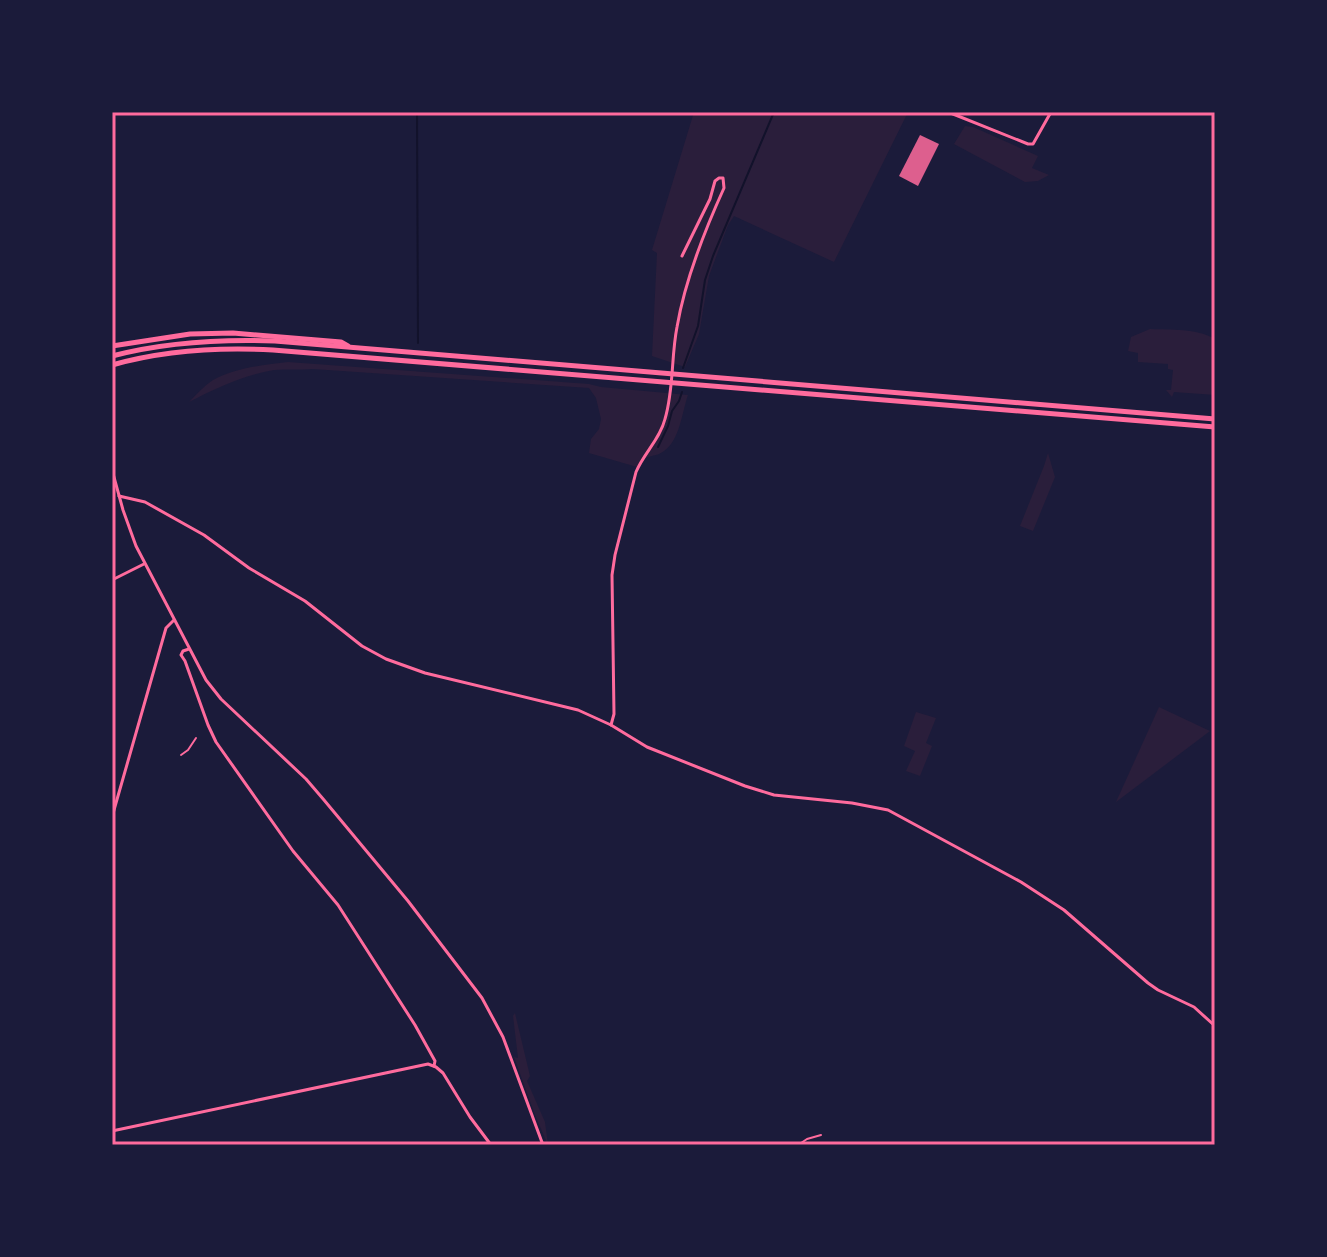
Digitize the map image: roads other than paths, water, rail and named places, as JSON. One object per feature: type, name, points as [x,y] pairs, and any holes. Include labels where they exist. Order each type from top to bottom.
[{"type":"highway","points":[[112,346],[190,334],[233,333],[341,342],[349,347]]},
{"type":"highway","points":[[112,356],[166,345],[252,340],[1215,419]]},
{"type":"highway","points":[[112,365],[198,350],[273,350],[1215,427]]},
{"type":"street","points":[[948,112],[1030,144],[1037,139],[1051,112]]},
{"type":"street","points":[[611,725],[614,714],[612,575],[615,555],[636,472],[660,433],[669,400],[679,314],[696,257],[724,188],[723,178],[715,181],[710,199],[682,256]]},
{"type":"street","points":[[112,470],[115,491],[128,525],[197,665],[214,691],[324,800],[408,901],[482,998],[503,1037],[543,1145]]},
{"type":"street","points":[[119,496],[145,502],[204,535],[249,568],[305,601],[362,646],[386,659],[425,673],[578,710],[647,747],[774,795],[888,810],[1021,882],[1064,910],[1148,983],[1194,1007],[1215,1026]]},
{"type":"street","points":[[112,580],[145,564]]},
{"type":"street","points":[[112,817],[166,628],[174,620]]},
{"type":"street","points":[[189,649],[181,655],[216,742],[286,841],[338,905],[415,1025],[435,1061],[434,1066]]},
{"type":"street","points":[[181,755],[196,738]]},
{"type":"street","points":[[112,1131],[428,1064],[443,1073],[491,1145]]},
{"type":"street","points":[[798,1145],[821,1135]]},
{"type":"waterway","points":[[417,112],[418,343]]},
{"type":"waterway","points":[[683,368],[698,326],[705,280],[713,256],[774,112]]},
{"type":"waterway","points":[[658,447],[682,392]]}]
